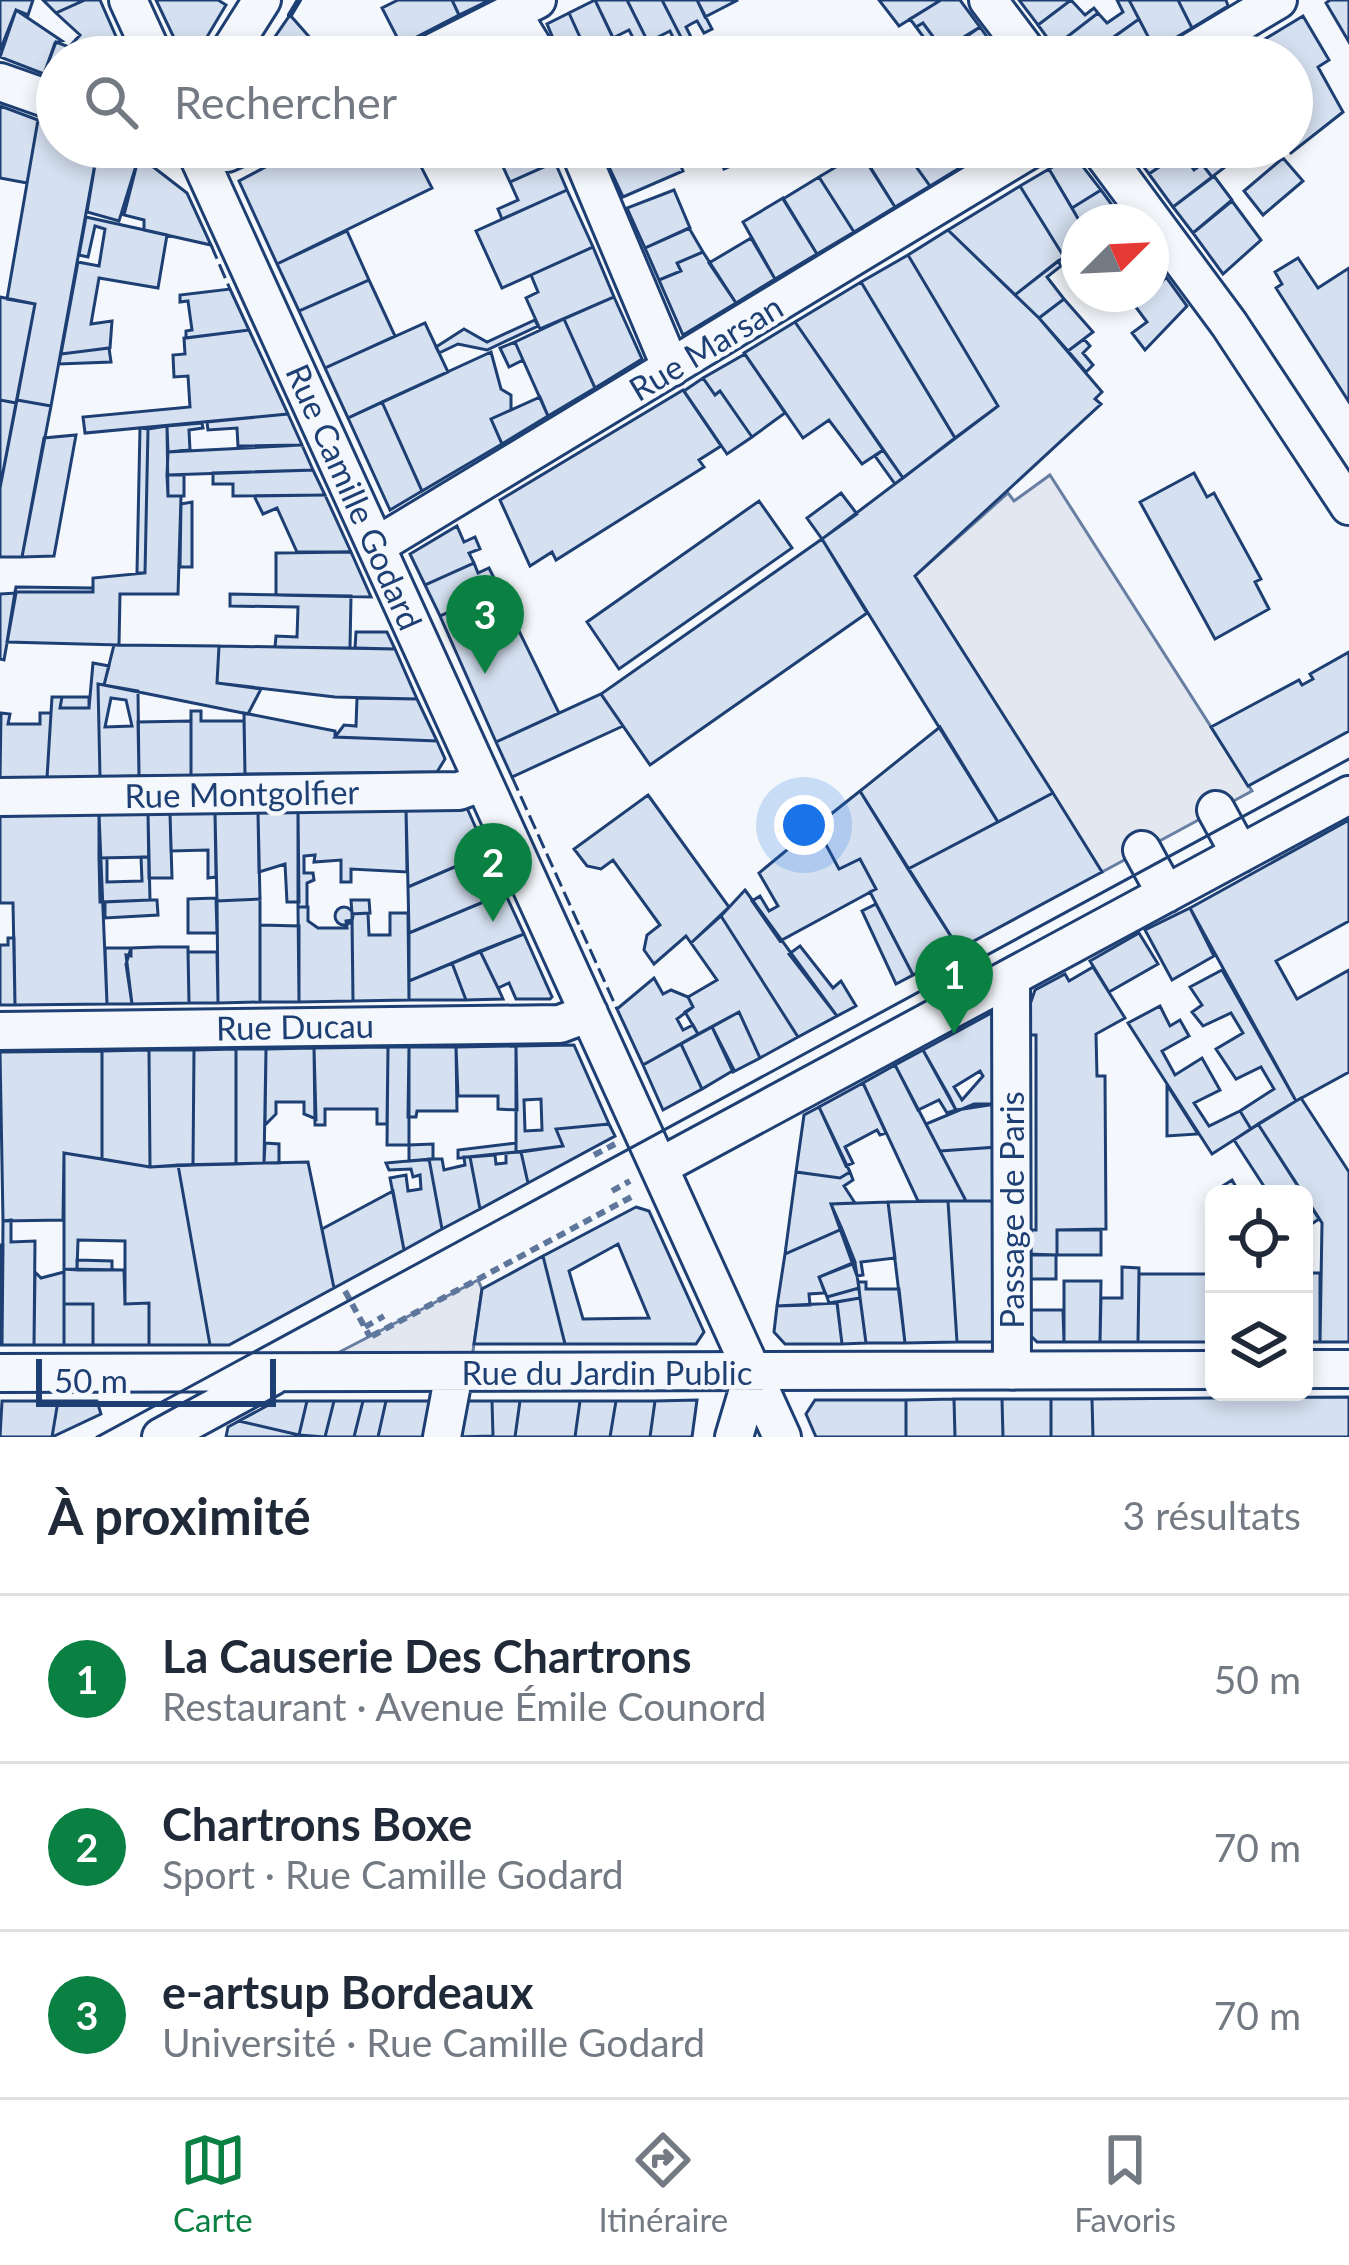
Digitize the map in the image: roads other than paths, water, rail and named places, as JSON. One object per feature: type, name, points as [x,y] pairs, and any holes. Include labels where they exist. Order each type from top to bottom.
[{"type":"street","points":[[128,0],[144,36]]},
{"type":"street","points":[[239,36],[262,0]]},
{"type":"street","points":[[988,0],[1015,36]]},
{"type":"street","points":[[1219,36],[1278,0]]},
{"type":"street","points":[[466,36],[525,6],[533,36]]},
{"type":"street","points":[[0,82],[36,95]]},
{"type":"street","name":"Rue Camille Godard","points":[[201,168],[589,1013],[645,1179],[753,1372],[782,1437]]},
{"type":"street","points":[[587,168],[671,368]]},
{"type":"street","name":"Rue Marsan","points":[[376,546],[1000,168]]},
{"type":"street","points":[[1114,168],[1229,324],[1349,506]]},
{"type":"street","name":"Rue Montgolfier","points":[[0,797],[459,790],[483,782]]},
{"type":"street","points":[[645,1179],[1349,795]]},
{"type":"street","points":[[1216,810],[1240,854]]},
{"type":"street","points":[[1142,850],[1166,894]]},
{"type":"street","name":"Passage de Paris","points":[[1011,978],[1012,1371]]},
{"type":"street","name":"Rue Ducau","points":[[0,1030],[560,1024],[589,1013]]},
{"type":"street","points":[[1313,1370],[1349,1369]]},
{"type":"street","name":"Rue du Jardin Public","points":[[0,1373],[1205,1370]]},
{"type":"street","points":[[734,1437],[753,1372]]},
{"type":"street","points":[[160,1437],[212,1422],[279,1373]]},
{"type":"street","points":[[442,1437],[454,1373]]},
{"type":"tram line","points":[[97,1437],[1349,759]]},
{"type":"place","name":"e-artsup Bordeaux","points":[[485,674]]},
{"type":"place","name":"Chartrons Boxe","points":[[493,922]]},
{"type":"place","name":"La Causerie Des Chartrons","points":[[954,1034]]}]
